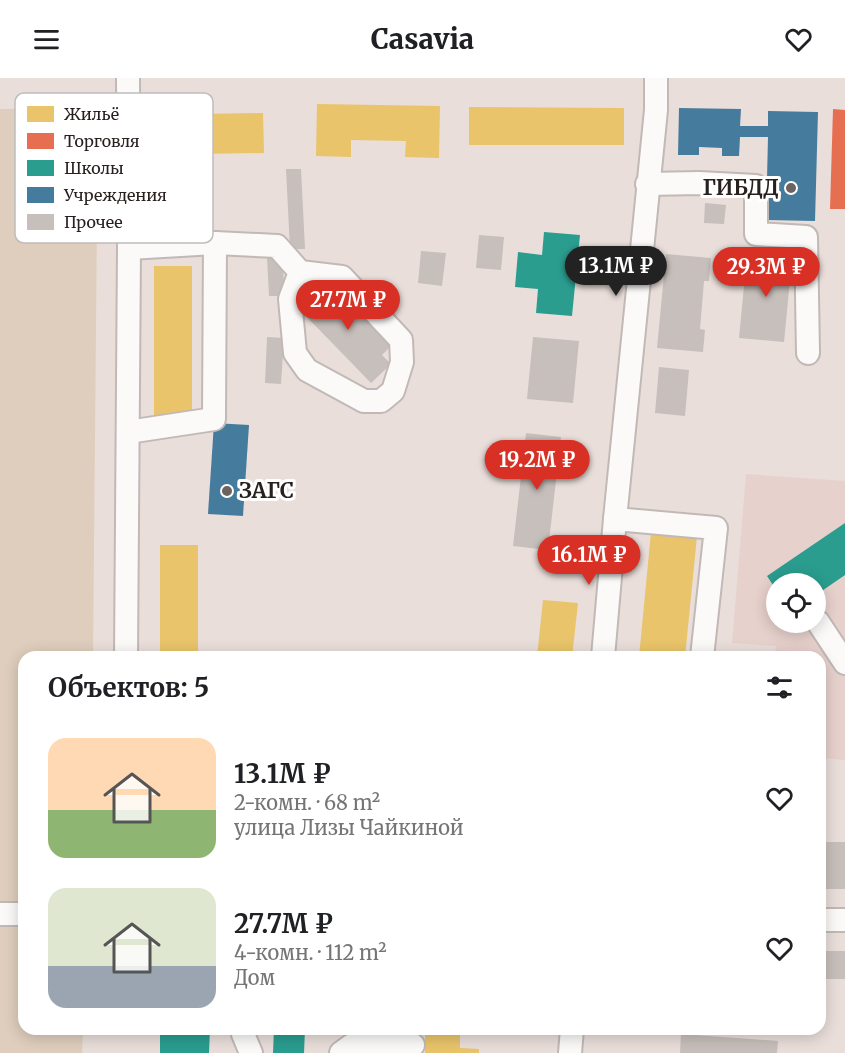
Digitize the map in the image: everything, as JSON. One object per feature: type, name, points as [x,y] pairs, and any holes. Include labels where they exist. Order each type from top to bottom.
[{"type":"street","points":[[128,78],[128,93]]},
{"type":"street","points":[[604,651],[647,184],[656,110],[656,78]]},
{"type":"street","points":[[647,184],[699,183],[756,186],[756,234],[806,237],[808,353]]},
{"type":"street","points":[[126,651],[129,243]]},
{"type":"street","points":[[129,248],[215,243],[278,246],[300,272],[342,277],[401,340],[402,362],[396,382],[393,391],[381,401],[363,401],[307,370],[295,353],[290,299],[300,272]]},
{"type":"street","points":[[128,432],[214,419],[215,243]]},
{"type":"street","points":[[615,519],[716,528],[703,651]]},
{"type":"street","points":[[825,633],[845,663]]},
{"type":"street","points":[[0,914],[18,914]]},
{"type":"street","points":[[826,920],[845,920]]},
{"type":"street","points":[[570,1053],[572,1035]]},
{"type":"street","points":[[341,1053],[352,1045],[413,1045]]},
{"type":"shaded area","points":[[0,109],[15,109],[15,243],[97,243],[93,651],[18,651],[18,1035],[83,1035],[82,1053],[0,1053]]},
{"type":"shaded area","points":[[746,474],[845,481],[845,760],[826,758],[826,651],[776,651],[776,646],[732,643]]},
{"type":"building: Жильё","points":[[317,104],[440,106],[439,158],[405,157],[406,141],[351,140],[351,157],[316,156]]},
{"type":"building: Жильё","points":[[469,107],[624,108],[624,145],[469,145]]},
{"type":"building: Жильё","points":[[263,113],[264,153],[213,154],[213,114]]},
{"type":"building: Жильё","points":[[154,266],[192,266],[192,421],[154,421]]},
{"type":"building: Жильё","points":[[651,532],[697,536],[686,651],[640,651]]},
{"type":"building: Жильё","points":[[160,545],[198,545],[198,651],[160,651]]},
{"type":"building: Жильё","points":[[543,600],[578,603],[573,651],[538,651]]},
{"type":"building: Жильё","points":[[425,1035],[460,1035],[460,1048],[479,1049],[479,1053],[425,1053]]},
{"type":"building: Торговля","points":[[833,109],[845,110],[845,209],[830,209]]},
{"type":"building: Школы","points":[[544,232],[580,235],[572,316],[536,313],[538,289],[515,287],[518,252],[542,255]]},
{"type":"building: Школы","points":[[845,523],[845,575],[826,588],[826,573],[771,573]]},
{"type":"building: Школы","points":[[160,1035],[210,1035],[209,1053],[160,1053]]},
{"type":"building: Школы","points":[[274,1035],[305,1035],[304,1053],[273,1053]]},
{"type":"building: Учреждения","name":"ГИБДД","points":[[679,108],[741,109],[740,126],[768,126],[768,111],[818,112],[815,221],[766,220],[768,137],[740,137],[739,156],[722,156],[722,148],[699,147],[699,155],[678,155]]},
{"type":"building: Учреждения","name":"ЗАГС","points":[[214,423],[249,425],[243,516],[208,514]]},
{"type":"building: Прочее","points":[[286,169],[301,169],[305,249],[290,249]]},
{"type":"building: Прочее","points":[[705,203],[726,205],[724,224],[704,223]]},
{"type":"building: Прочее","points":[[479,235],[504,237],[501,270],[476,268]]},
{"type":"building: Прочее","points":[[421,251],[446,253],[442,286],[418,283]]},
{"type":"building: Прочее","points":[[666,254],[711,258],[709,281],[704,281],[700,329],[705,330],[703,352],[657,348]]},
{"type":"building: Прочее","points":[[747,255],[792,259],[784,342],[739,338]]},
{"type":"building: Прочее","points":[[267,258],[283,258],[284,296],[269,296]]},
{"type":"building: Прочее","points":[[332,284],[392,345],[382,355],[391,364],[371,383],[303,313],[310,306],[301,297],[313,286],[321,295]]},
{"type":"building: Прочее","points":[[267,337],[284,338],[281,384],[265,383]]},
{"type":"building: Прочее","points":[[533,337],[579,341],[573,403],[527,399]]},
{"type":"building: Прочее","points":[[659,367],[689,370],[685,416],[655,413]]},
{"type":"building: Прочее","points":[[526,433],[561,437],[548,550],[513,546]]},
{"type":"building: Прочее","points":[[826,842],[845,842],[845,889],[826,889]]},
{"type":"building: Прочее","points":[[826,951],[845,951],[845,979],[826,979]]},
{"type":"building: Прочее","points":[[681,1035],[778,1041],[777,1053],[680,1053]]},
{"type":"place","name":"ГИБДД","points":[[791,188]]},
{"type":"place","name":"ЗАГС","points":[[227,491]]}]
